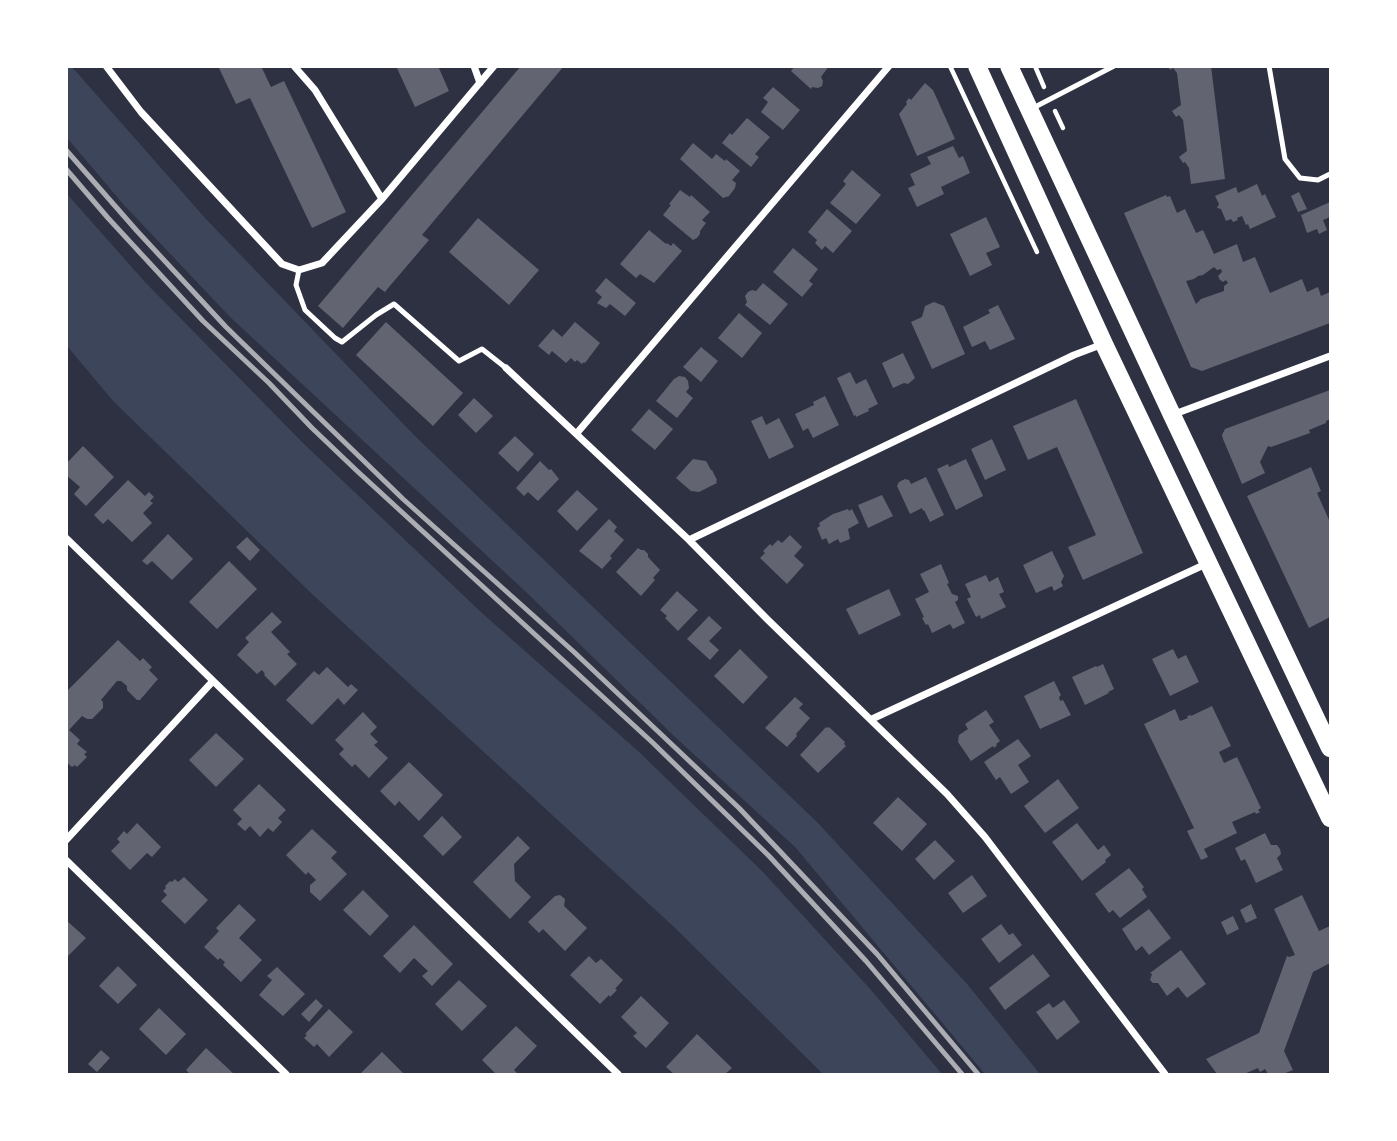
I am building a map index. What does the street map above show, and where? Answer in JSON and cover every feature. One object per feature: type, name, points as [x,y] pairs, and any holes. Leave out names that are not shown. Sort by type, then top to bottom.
[{"type":"main road","points":[[977,66],[1104,344],[1331,818]]},
{"type":"main road","points":[[1009,66],[1172,415],[1326,727],[1331,748]]},
{"type":"street","points":[[106,66],[141,112],[282,264],[299,270],[323,263],[382,199],[494,66]]},
{"type":"street","points":[[294,66],[315,90],[382,199]]},
{"type":"street","points":[[474,66],[480,83]]},
{"type":"street","points":[[577,433],[889,66]]},
{"type":"street","points":[[689,540],[1074,355],[1104,344]]},
{"type":"street","points":[[1172,415],[1331,356]]},
{"type":"street","points":[[506,368],[689,540],[947,794],[985,837],[1165,1074]]},
{"type":"street","points":[[66,538],[618,1074]]},
{"type":"street","points":[[872,719],[1208,563]]},
{"type":"street","points":[[66,840],[213,681]]},
{"type":"street","points":[[66,860],[286,1074]]},
{"type":"lane","points":[[1029,110],[1114,66]]},
{"type":"lane","points":[[1269,66],[1285,159],[1300,178],[1318,180],[1331,174]]},
{"type":"lane","points":[[299,270],[296,285],[305,310],[342,342],[376,314],[394,304],[459,361],[482,349],[506,368]]},
{"type":"path","points":[[950,66],[964,94]]},
{"type":"shaded area","points":[[66,67],[72,67],[206,219],[416,437],[818,823],[968,985],[1040,1074],[985,1074],[795,847],[230,317],[124,205],[67,138]]},
{"type":"shaded area","points":[[67,194],[145,282],[304,444],[482,613],[638,751],[763,872],[872,991],[942,1074],[823,1074],[674,927],[312,594],[113,401],[67,346]]},
{"type":"building","points":[[218,66],[261,66],[271,87],[284,81],[346,212],[312,228],[250,98],[236,104]]},
{"type":"building","points":[[396,66],[438,66],[449,91],[415,107]]},
{"type":"building","points":[[521,66],[564,66],[422,235],[429,240],[385,292],[378,287],[343,328],[318,306]]},
{"type":"building","points":[[795,66],[829,66],[821,77],[822,86],[811,89],[791,71]]},
{"type":"building","points":[[1168,66],[1211,66],[1225,179],[1191,184],[1189,168],[1179,157],[1187,151],[1183,120],[1179,115],[1176,117],[1172,111],[1181,105],[1177,73]]},
{"type":"building","points":[[925,83],[933,90],[955,139],[917,156],[899,114],[909,98],[911,100]]},
{"type":"building","points":[[773,87],[800,110],[783,130],[761,112],[768,102],[763,98]]},
{"type":"building","points":[[747,118],[770,137],[755,154],[759,157],[751,167],[722,143]]},
{"type":"building","points":[[693,143],[712,159],[716,154],[740,171],[732,180],[736,183],[729,196],[723,198],[680,159]]},
{"type":"building","points":[[953,146],[959,158],[963,156],[970,173],[941,187],[944,194],[917,207],[908,188],[915,185],[910,174],[931,164],[927,157]]},
{"type":"building","points":[[852,170],[881,195],[856,224],[830,203],[846,184],[843,181]]},
{"type":"building","points":[[1257,184],[1276,217],[1250,229],[1242,216],[1233,222],[1231,219],[1226,221],[1221,209],[1217,208],[1219,204],[1215,196],[1236,187],[1238,193]]},
{"type":"building","points":[[680,190],[690,197],[691,195],[710,212],[702,220],[706,223],[700,234],[693,240],[663,215]]},
{"type":"building","points":[[1299,192],[1307,209],[1298,212],[1291,196]]},
{"type":"building","points":[[1166,195],[1170,196],[1177,213],[1185,209],[1196,233],[1203,230],[1214,254],[1237,244],[1243,262],[1255,257],[1270,293],[1302,279],[1307,292],[1318,287],[1321,296],[1330,292],[1330,323],[1202,371],[1191,367],[1124,213]],"holes":[[[1214,267],[1221,269],[1222,272],[1218,276],[1220,280],[1226,280],[1228,283],[1224,286],[1224,291],[1201,299],[1196,304],[1186,281],[1203,275]]]},
{"type":"building","points":[[1330,202],[1330,217],[1323,220],[1327,230],[1319,234],[1317,229],[1307,233],[1301,215]]},
{"type":"building","points":[[827,209],[852,231],[833,253],[825,246],[822,250],[815,243],[817,240],[808,232]]},
{"type":"building","points":[[986,217],[1000,247],[986,253],[992,265],[970,276],[950,234]]},
{"type":"building","points":[[478,218],[539,270],[509,305],[449,252]]},
{"type":"building","points":[[649,230],[666,244],[671,246],[673,243],[682,251],[654,283],[640,274],[636,278],[620,264]]},
{"type":"building","points":[[793,248],[818,269],[809,281],[813,284],[802,297],[773,272]]},
{"type":"building","points":[[606,278],[636,303],[625,316],[610,304],[606,308],[597,303],[602,297],[595,291]]},
{"type":"building","points":[[763,283],[788,304],[770,325],[745,305],[748,292],[756,291]]},
{"type":"building","points":[[934,302],[944,306],[965,354],[932,369],[911,322],[922,317],[925,306]]},
{"type":"building","points":[[998,305],[1015,339],[990,350],[985,341],[972,347],[963,327],[990,313],[988,310]]},
{"type":"building","points":[[739,313],[762,333],[742,358],[718,338]]},
{"type":"building","points":[[386,322],[463,393],[433,426],[356,355]]},
{"type":"building","points":[[575,322],[600,343],[585,363],[577,360],[575,362],[571,358],[566,363],[552,351],[549,355],[538,346],[553,329],[562,337]]},
{"type":"building","points":[[701,347],[718,361],[701,382],[683,367]]},
{"type":"building","points":[[903,353],[915,378],[908,384],[893,388],[882,363]]},
{"type":"building","points":[[850,372],[856,384],[866,379],[878,404],[856,417],[837,378]]},
{"type":"building","points":[[679,376],[688,381],[689,388],[686,392],[693,398],[677,418],[656,401]]},
{"type":"building","points":[[1330,390],[1330,419],[1309,430],[1310,433],[1268,446],[1260,462],[1265,473],[1242,484],[1223,439],[1225,429]]},
{"type":"building","points":[[825,396],[839,425],[813,438],[808,428],[803,431],[795,414]]},
{"type":"building","points":[[474,398],[493,416],[476,433],[458,415]]},
{"type":"building","points":[[1076,399],[1143,553],[1083,580],[1068,547],[1096,535],[1057,447],[1028,460],[1013,426]]},
{"type":"building","points":[[649,409],[673,429],[655,450],[631,430]]},
{"type":"building","points":[[762,416],[766,425],[779,418],[794,447],[769,459],[751,421]]},
{"type":"building","points":[[515,436],[534,454],[518,472],[498,453]]},
{"type":"building","points":[[992,439],[1006,470],[985,480],[971,449]]},
{"type":"building","points":[[83,446],[114,477],[86,506],[74,494],[80,487],[66,475],[66,464]]},
{"type":"building","points":[[693,459],[706,461],[717,483],[699,492],[691,491],[676,478]]},
{"type":"building","points":[[966,459],[983,496],[956,510],[937,469]]},
{"type":"building","points":[[540,461],[559,479],[538,501],[528,492],[524,496],[516,488]]},
{"type":"building","points":[[1311,467],[1321,491],[1317,493],[1330,522],[1330,617],[1309,628],[1247,496]]},
{"type":"building","points":[[926,477],[944,515],[930,522],[922,508],[910,514],[897,486],[905,479],[911,484]]},
{"type":"building","points":[[128,480],[145,496],[149,492],[154,497],[150,501],[153,503],[143,513],[152,523],[132,542],[108,519],[103,524],[94,515]]},
{"type":"building","points":[[577,490],[598,509],[577,531],[557,511]]},
{"type":"building","points":[[882,495],[893,516],[868,528],[858,505]]},
{"type":"building","points":[[852,509],[859,523],[848,529],[850,539],[840,543],[838,539],[829,544],[826,538],[822,540],[817,528],[819,523]]},
{"type":"building","points":[[609,519],[617,527],[614,531],[624,540],[602,569],[579,551]]},
{"type":"building","points":[[168,534],[193,559],[172,580],[152,561],[147,565],[142,561]]},
{"type":"building","points":[[790,535],[802,547],[794,556],[804,565],[787,584],[760,558],[770,544],[772,546],[778,540],[782,543]]},
{"type":"building","points":[[247,537],[260,550],[250,561],[236,547]]},
{"type":"building","points":[[638,548],[648,554],[660,570],[641,596],[616,572]]},
{"type":"building","points":[[1052,551],[1064,576],[1061,582],[1063,586],[1054,591],[1052,586],[1036,593],[1023,565]]},
{"type":"building","points":[[229,561],[257,589],[217,629],[189,602]]},
{"type":"building","points":[[941,564],[952,594],[958,596],[955,602],[965,623],[953,629],[950,624],[932,633],[922,618],[924,617],[915,599],[929,592],[920,574]]},
{"type":"building","points":[[986,575],[989,582],[998,577],[1004,592],[999,594],[1006,607],[981,619],[980,615],[976,617],[967,599],[971,597],[965,584]]},
{"type":"building","points":[[889,589],[901,615],[859,635],[846,609]]},
{"type":"building","points":[[677,591],[698,610],[678,631],[660,610]]},
{"type":"building","points":[[272,612],[282,622],[271,632],[290,652],[287,654],[297,664],[275,686],[262,670],[257,674],[237,655],[249,642],[245,638]]},
{"type":"building","points":[[709,616],[722,628],[709,641],[719,650],[710,660],[687,639]]},
{"type":"building","points":[[118,640],[140,661],[143,658],[158,679],[140,700],[127,690],[127,686],[121,681],[117,681],[101,700],[103,708],[92,719],[82,716],[69,730],[80,740],[77,744],[87,752],[84,754],[87,757],[77,767],[72,767],[66,762],[66,692]]},
{"type":"building","points":[[740,649],[768,677],[743,704],[714,676]]},
{"type":"building","points":[[1173,649],[1178,659],[1186,655],[1199,682],[1170,696],[1152,659]]},
{"type":"building","points":[[1103,664],[1114,689],[1085,705],[1072,677]]},
{"type":"building","points":[[327,667],[348,687],[351,684],[358,690],[344,705],[338,698],[312,725],[286,700],[314,671],[319,675]]},
{"type":"building","points":[[1054,681],[1061,695],[1060,701],[1063,700],[1071,715],[1040,729],[1024,696]]},
{"type":"building","points":[[795,697],[803,704],[799,708],[810,718],[787,747],[765,728]]},
{"type":"building","points":[[1212,706],[1231,746],[1219,752],[1224,763],[1237,757],[1261,808],[1256,814],[1255,812],[1232,822],[1237,833],[1204,849],[1208,857],[1201,860],[1187,831],[1194,828],[1144,724],[1175,709],[1180,721]]},
{"type":"building","points":[[986,710],[994,722],[989,725],[1000,741],[994,748],[993,746],[971,761],[958,742],[959,735],[968,729],[965,724]]},
{"type":"building","points":[[363,712],[377,727],[370,734],[378,742],[374,745],[388,758],[369,778],[355,764],[352,767],[339,754],[344,749],[335,740]]},
{"type":"building","points":[[826,727],[845,742],[846,746],[818,773],[800,755]]},
{"type":"building","points":[[216,733],[244,759],[216,787],[189,760]]},
{"type":"building","points":[[1018,739],[1031,756],[1018,765],[1029,782],[1011,794],[1000,777],[996,780],[984,762]]},
{"type":"building","points":[[409,762],[443,795],[419,821],[399,801],[395,806],[380,791]]},
{"type":"building","points":[[1058,779],[1079,808],[1045,833],[1024,806]]},
{"type":"building","points":[[259,784],[286,810],[278,818],[282,822],[273,832],[268,828],[260,837],[250,826],[245,831],[237,824],[242,819],[233,810]]},
{"type":"building","points":[[898,797],[927,824],[902,851],[873,823]]},
{"type":"building","points":[[442,816],[462,837],[443,856],[423,836]]},
{"type":"building","points":[[137,823],[161,847],[152,857],[147,853],[130,870],[111,851],[120,842],[117,839],[124,831],[127,834]]},
{"type":"building","points":[[1077,823],[1098,850],[1104,845],[1111,855],[1082,881],[1052,842]]},
{"type":"building","points":[[312,829],[337,852],[331,858],[347,874],[320,901],[310,892],[310,885],[316,880],[308,872],[306,875],[286,855]]},
{"type":"building","points":[[1265,833],[1271,845],[1277,845],[1280,849],[1281,854],[1277,858],[1283,870],[1256,883],[1245,859],[1241,861],[1235,848]]},
{"type":"building","points":[[518,836],[530,848],[514,864],[515,881],[531,897],[510,919],[473,882]]},
{"type":"building","points":[[935,840],[955,861],[934,880],[915,859]]},
{"type":"building","points":[[1129,868],[1144,887],[1142,889],[1147,897],[1120,918],[1113,910],[1109,913],[1095,894]]},
{"type":"building","points":[[972,875],[987,896],[963,913],[948,893]]},
{"type":"building","points":[[184,877],[208,900],[185,924],[161,901],[167,895],[163,891],[165,886],[170,881],[175,879],[178,882]]},
{"type":"building","points":[[363,890],[389,916],[370,936],[343,910]]},
{"type":"building","points":[[560,895],[565,899],[564,906],[587,928],[565,951],[543,929],[539,933],[528,922],[555,896]]},
{"type":"building","points":[[1302,895],[1319,931],[1330,926],[1330,963],[1313,972],[1284,1051],[1293,1070],[1283,1074],[1268,1074],[1265,1069],[1260,1072],[1258,1068],[1244,1074],[1217,1074],[1206,1059],[1259,1033],[1287,956],[1295,955],[1274,909]]},
{"type":"building","points":[[239,904],[256,920],[239,938],[262,960],[241,982],[223,965],[225,962],[220,958],[218,960],[204,947],[219,931],[216,928]]},
{"type":"building","points":[[1251,904],[1257,918],[1246,923],[1240,910]]},
{"type":"building","points":[[1149,909],[1171,938],[1149,955],[1142,946],[1136,951],[1122,929]]},
{"type":"building","points":[[1233,916],[1239,929],[1227,935],[1221,922]]},
{"type":"building","points":[[66,920],[86,938],[66,958]]},
{"type":"building","points":[[1001,924],[1009,935],[1013,933],[1022,945],[999,963],[981,939]]},
{"type":"building","points":[[414,925],[453,964],[432,986],[422,976],[428,971],[414,958],[400,973],[383,956]]},
{"type":"building","points":[[1181,950],[1206,984],[1187,998],[1178,987],[1167,996],[1158,983],[1150,980],[1150,973]]},
{"type":"building","points":[[1033,954],[1050,976],[1005,1010],[989,988]]},
{"type":"building","points":[[589,956],[596,963],[601,959],[623,980],[615,989],[617,990],[600,1004],[570,975]]},
{"type":"building","points":[[118,966],[137,985],[118,1004],[99,986]]},
{"type":"building","points":[[277,967],[305,994],[283,1016],[259,995],[272,980],[267,976]]},
{"type":"building","points":[[459,980],[487,1006],[462,1031],[435,1004]]},
{"type":"building","points":[[641,996],[669,1023],[646,1048],[633,1036],[637,1033],[621,1017]]},
{"type":"building","points":[[316,999],[323,1006],[309,1022],[301,1014]]},
{"type":"building","points":[[1064,1000],[1080,1022],[1057,1040],[1036,1012],[1049,1003],[1053,1008]]},
{"type":"building","points":[[159,1008],[186,1034],[166,1055],[139,1029]]},
{"type":"building","points":[[329,1009],[353,1032],[329,1057],[317,1044],[314,1047],[304,1038]]},
{"type":"building","points":[[516,1026],[537,1046],[514,1070],[517,1073],[496,1074],[482,1060]]},
{"type":"building","points":[[697,1034],[732,1068],[725,1074],[674,1074],[666,1067]]},
{"type":"building","points":[[206,1048],[234,1074],[190,1074],[186,1070]]},
{"type":"building","points":[[101,1050],[110,1058],[97,1072],[88,1064]]},
{"type":"building","points":[[382,1052],[403,1073],[360,1074]]},
{"type":"railway","points":[[66,150],[226,327],[403,499],[574,652],[739,808],[877,954],[978,1074]]},
{"type":"railway","points":[[66,169],[203,321],[312,428],[653,743],[769,856],[866,961],[962,1074]]}]
